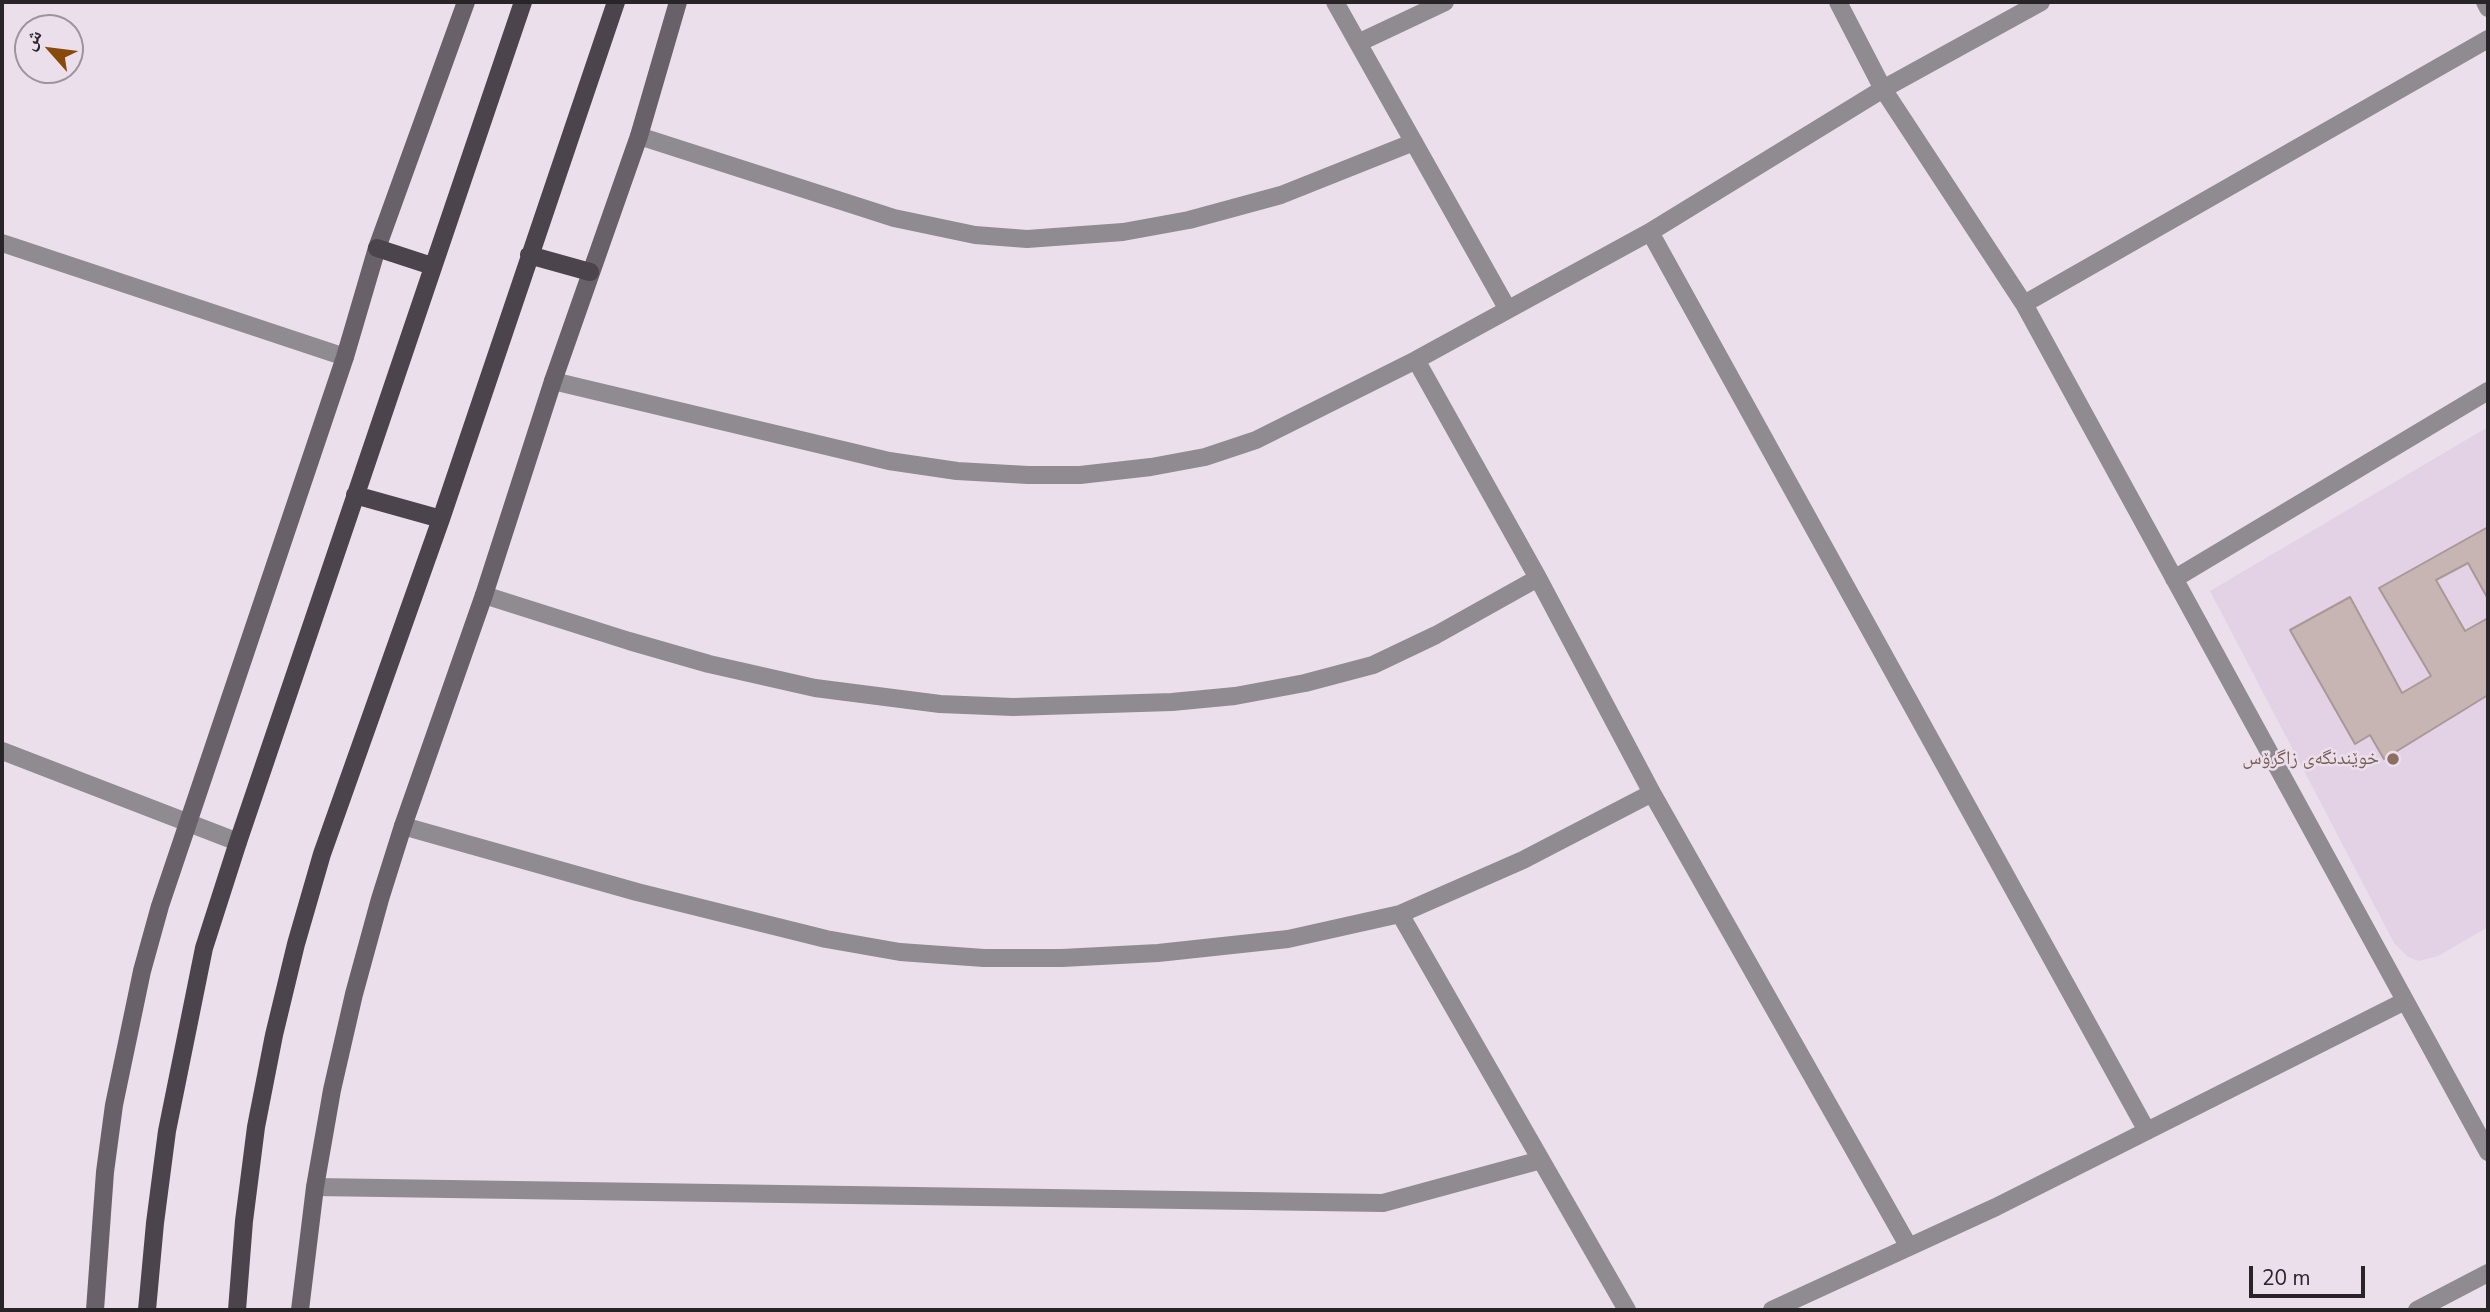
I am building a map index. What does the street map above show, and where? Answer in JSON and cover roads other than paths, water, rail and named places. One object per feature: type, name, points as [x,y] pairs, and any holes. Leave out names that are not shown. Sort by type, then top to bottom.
[{"type":"main road","points":[[147,1310],[167,1131],[204,948],[523,2]]},
{"type":"main road","points":[[237,1310],[244,1221],[274,1035],[322,854],[441,519],[616,2]]},
{"type":"main road","points":[[377,248],[432,266]]},
{"type":"main road","points":[[529,254],[590,272]]},
{"type":"main road","points":[[355,495],[441,519]]},
{"type":"street","points":[[94,1310],[105,1172],[127,1038],[160,906],[345,358],[377,248],[466,2]]},
{"type":"street","points":[[300,1310],[315,1186],[332,1090],[354,994],[402,826],[484,595],[553,381],[639,136],[678,2]]},
{"type":"street","points":[[1335,2],[1507,309]]},
{"type":"street","points":[[1358,43],[1445,2]]},
{"type":"street","points":[[1838,2],[1883,89],[2024,304],[2488,1152]]},
{"type":"street","points":[[553,381],[890,461],[957,471],[1080,475],[1151,467],[1205,457],[1256,440],[1416,360],[1650,232],[1883,89],[2041,2]]},
{"type":"street","points":[[2485,2],[2488,8]]},
{"type":"street","points":[[2024,304],[2488,39]]},
{"type":"street","points":[[639,136],[894,218],[975,236],[1027,239],[1123,232],[1189,220],[1281,195],[1414,142]]},
{"type":"street","points":[[1650,232],[2147,1131]]},
{"type":"street","points":[[2,243],[345,358]]},
{"type":"street","points":[[1416,360],[1538,578],[1653,793],[1909,1247]]},
{"type":"street","points":[[2174,579],[2488,390]]},
{"type":"street","points":[[484,595],[709,664],[802,685],[878,698],[940,704],[1026,707],[1104,705],[1235,696],[1373,666],[1436,635],[1538,578]]},
{"type":"street","points":[[2,751],[238,842]]},
{"type":"street","points":[[402,826],[739,919],[826,939],[900,952],[984,958],[1062,958],[1158,953],[1288,939],[1400,914],[1523,860],[1653,793]]},
{"type":"street","points":[[1400,914],[1627,1310]]},
{"type":"street","points":[[1772,1310],[1996,1207],[2406,1001]]},
{"type":"street","points":[[315,1186],[1383,1203],[1541,1160]]},
{"type":"street","points":[[2417,1310],[2488,1273]]},
{"type":"place","name":"خوێندنگەی زاگرۆس","points":[[2393,759]]}]
